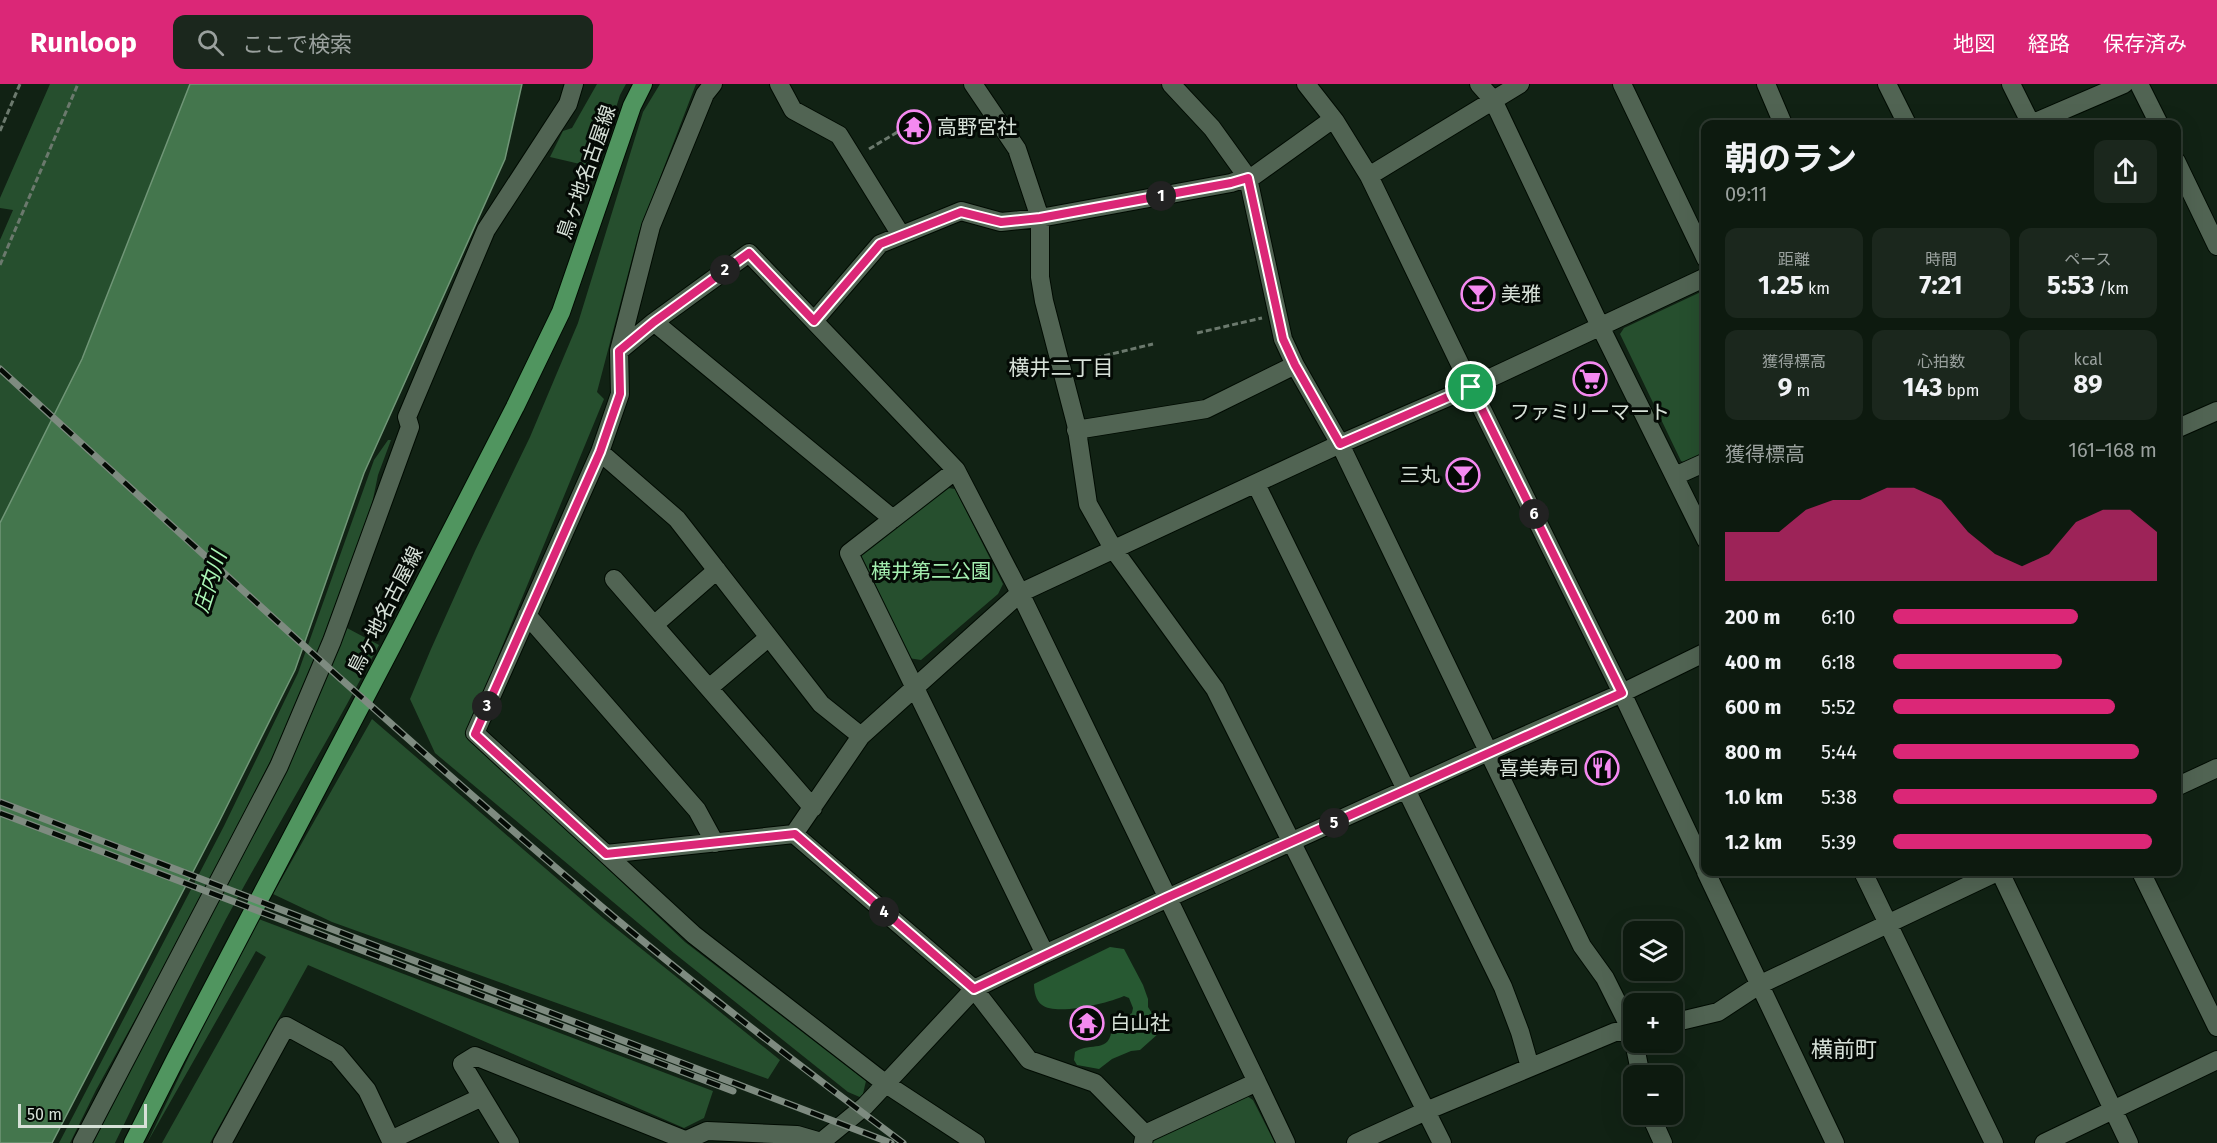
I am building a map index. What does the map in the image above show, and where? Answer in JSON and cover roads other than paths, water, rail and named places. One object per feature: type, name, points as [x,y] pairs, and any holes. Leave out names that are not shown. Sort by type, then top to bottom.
[{"type":"main road","name":"鳥ヶ地名古屋線","points":[[134,1143],[176,1058],[393,644],[551,333],[561,312],[632,106],[643,84]]},
{"type":"street","points":[[82,1143],[279,766],[332,640],[410,427],[407,417],[486,230],[568,104],[573,84]]},
{"type":"street","points":[[713,84],[705,94],[651,226],[619,351],[620,394],[600,452],[475,734],[694,935],[886,1084],[976,1143]]},
{"type":"street","points":[[779,84],[793,110],[839,135],[901,235]]},
{"type":"street","points":[[973,84],[1017,149],[1040,218],[1041,277],[1044,301],[1076,430],[1088,504],[1114,550],[1215,689],[1442,1143]]},
{"type":"street","points":[[1171,84],[1212,128],[1248,178],[1283,339],[1295,365],[1340,444],[1582,946],[1605,978],[1623,1015]]},
{"type":"street","points":[[1305,84],[1333,119],[1369,176],[1622,693],[1701,860]]},
{"type":"street","points":[[1479,84],[1493,100],[1600,326],[1701,530]]},
{"type":"street","points":[[1369,176],[1520,84]]},
{"type":"street","points":[[1622,84],[1701,249]]},
{"type":"street","points":[[1766,84],[1781,120]]},
{"type":"street","points":[[1887,84],[1905,120]]},
{"type":"street","points":[[2011,84],[2029,120]]},
{"type":"street","points":[[2040,120],[2124,84]]},
{"type":"street","points":[[2139,84],[2157,120]]},
{"type":"street","points":[[814,321],[880,244],[901,235],[961,212],[1001,222],[1040,218],[1231,183],[1255,176],[1333,119]]},
{"type":"street","points":[[2181,171],[2217,246]]},
{"type":"street","points":[[619,351],[654,322],[749,253],[956,470],[1020,593],[1286,1143]]},
{"type":"street","points":[[795,834],[861,736],[1020,593],[1701,279]]},
{"type":"street","points":[[654,322],[892,519]]},
{"type":"street","points":[[1076,430],[1206,409],[1295,365]]},
{"type":"street","points":[[2181,427],[2217,411]]},
{"type":"street","points":[[600,452],[676,519],[821,704],[861,736]]},
{"type":"street","points":[[1675,476],[1701,464]]},
{"type":"street","points":[[956,470],[849,553],[1045,954]]},
{"type":"street","points":[[1256,484],[1503,987],[1530,1067]]},
{"type":"street","points":[[654,625],[717,570]]},
{"type":"street","points":[[614,579],[813,807]]},
{"type":"street","points":[[527,615],[697,810],[716,843]]},
{"type":"street","points":[[709,688],[769,637]]},
{"type":"street","points":[[510,1143],[462,1064],[475,1056],[683,1141],[707,1131],[797,1134],[820,1142],[865,1106],[974,989],[1166,898],[1622,693],[1701,654]]},
{"type":"street","points":[[2181,785],[2217,768]]},
{"type":"street","points":[[606,854],[795,834],[974,989],[1029,1060],[1095,1083],[1144,1138],[1257,1082]]},
{"type":"street","points":[[1708,876],[1835,1143]]},
{"type":"street","points":[[1865,876],[1994,1143]]},
{"type":"street","points":[[1683,1020],[1718,1012],[1759,985],[1990,876]]},
{"type":"street","points":[[2000,876],[2129,1143]]},
{"type":"street","points":[[2143,876],[2217,1027]]},
{"type":"street","points":[[222,1143],[286,1026],[337,1054],[367,1090],[391,1141],[482,1097]]},
{"type":"street","points":[[1356,1143],[1426,1111],[1615,1032],[1623,1034]]},
{"type":"street","points":[[2044,1143],[2217,1060]]},
{"type":"street","points":[[1655,1125],[1663,1143]]},
{"type":"water","name":"庄内川","points":[[190,84],[522,84],[505,159],[364,473],[295,670],[219,822],[52,1143],[0,1143],[0,523],[82,359]]},
{"type":"railway","points":[[0,369],[298,641],[525,841],[713,998],[903,1143]]},
{"type":"railway","points":[[0,802],[891,1143]]},
{"type":"railway","points":[[0,813],[733,1091]]},
{"type":"place","name":"高野宮社","points":[[914,127]]},
{"type":"place","name":"美雅","points":[[1478,294]]},
{"type":"place","name":"ファミリーマート","points":[[1590,379]]},
{"type":"place","name":"三丸","points":[[1463,475]]},
{"type":"place","name":"喜美寿司","points":[[1602,768]]},
{"type":"place","name":"白山社","points":[[1087,1023]]},
{"type":"district","name":"横井二丁目","points":[[1061,368]]},
{"type":"district","name":"横前町","points":[[1844,1049]]},
{"type":"park label","name":"横井第二公園","points":[[931,571]]}]
